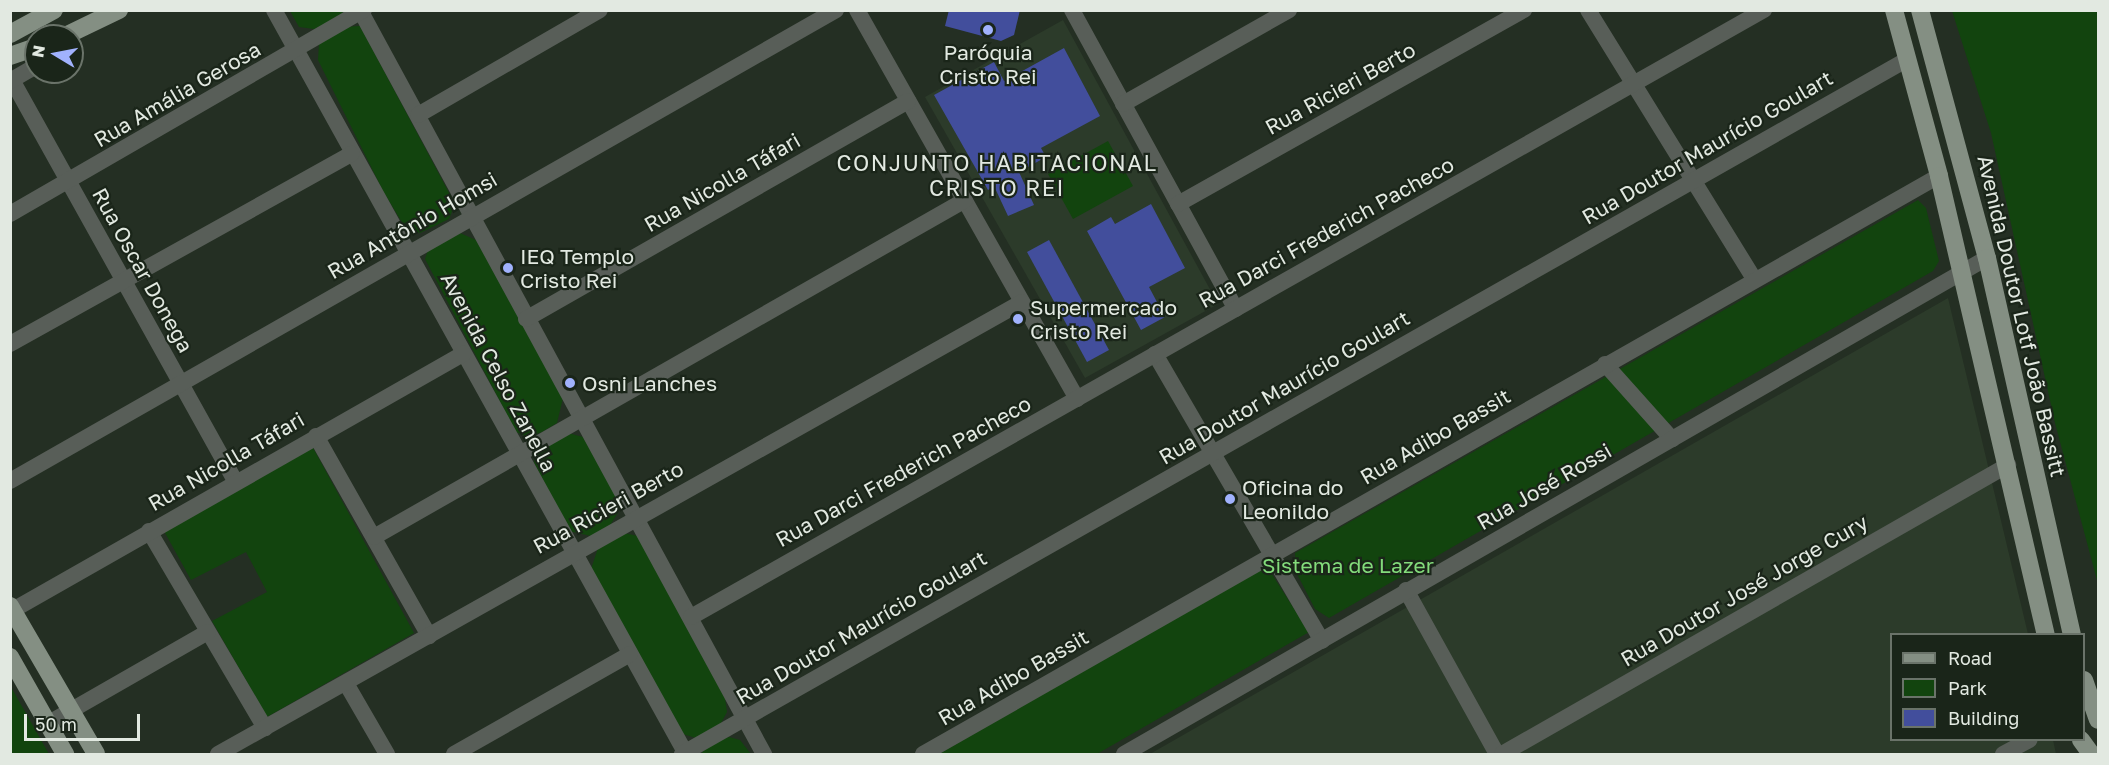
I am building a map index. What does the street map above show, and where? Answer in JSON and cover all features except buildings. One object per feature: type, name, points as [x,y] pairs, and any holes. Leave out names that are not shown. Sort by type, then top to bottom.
[{"type":"main road","points":[[10,34],[54,10]]},
{"type":"main road","points":[[84,28],[119,10]]},
{"type":"main road","points":[[1894,10],[1939,176],[2046,633]]},
{"type":"main road","name":"Avenida Doutor Lotf João Bassitt","points":[[1920,10],[1987,258],[2072,633]]},
{"type":"main road","points":[[12,608],[96,754]]},
{"type":"main road","points":[[10,657],[65,754]]},
{"type":"main road","points":[[2085,683],[2098,720]]},
{"type":"main road","points":[[2082,741],[2091,754]]},
{"type":"street","name":"Avenida Celso Zanella","points":[[274,10],[571,553],[630,654],[684,754]]},
{"type":"street","points":[[418,115],[600,10]]},
{"type":"street","name":"Rua Antônio Homsi","points":[[10,481],[836,10]]},
{"type":"street","points":[[857,10],[1077,399]]},
{"type":"street","points":[[1123,104],[1289,10]]},
{"type":"street","name":"Rua Ricieri Berto","points":[[1178,204],[1524,10]]},
{"type":"street","points":[[1588,10],[1631,86],[1695,180],[1754,279]]},
{"type":"street","name":"Rua Darci Frederich Pacheco","points":[[691,617],[1764,10]]},
{"type":"street","points":[[362,11],[470,217],[764,754]]},
{"type":"street","name":"Rua Amália Gerosa","points":[[10,214],[297,51],[362,11]]},
{"type":"street","points":[[1074,12],[1236,309]]},
{"type":"street","points":[[84,33],[99,22]]},
{"type":"street","name":"Rua Doutor Maurício Goulart","points":[[684,754],[1908,58]]},
{"type":"street","points":[[11,81],[24,73]]},
{"type":"street","name":"Rua Oscar Donega","points":[[11,81],[126,282],[235,481]]},
{"type":"street","name":"Rua Nicolla Táfari","points":[[526,319],[908,101]]},
{"type":"street","points":[[10,344],[126,282],[352,154]]},
{"type":"street","name":"Rua Adibo Bassit","points":[[922,754],[1754,279],[1939,176]]},
{"type":"street","points":[[374,537],[964,200]]},
{"type":"street","name":"Rua José Rossi","points":[[1124,754],[1987,258]]},
{"type":"street","name":"Rua Ricieri Berto","points":[[218,754],[347,685],[571,553],[1022,302]]},
{"type":"street","name":"Rua Nicolla Táfari","points":[[12,608],[463,354]]},
{"type":"street","points":[[1155,354],[1213,453],[1269,556],[1322,641]]},
{"type":"street","points":[[1605,364],[1672,439]]},
{"type":"street","points":[[316,436],[429,636]]},
{"type":"street","name":"Rua Doutor José Jorge Cury","points":[[1502,754],[2008,465]]},
{"type":"street","points":[[149,531],[265,728]]},
{"type":"street","points":[[1406,590],[1497,754]]},
{"type":"street","points":[[49,723],[208,632]]},
{"type":"street","points":[[454,754],[630,654]]},
{"type":"street","points":[[347,685],[387,754]]},
{"type":"street","points":[[2003,754],[2027,741]]},
{"type":"shaded area","points":[[1063,20],[1218,304],[1085,378],[925,97]]},
{"type":"shaded area","points":[[1948,298],[2028,633],[1890,633],[1890,741],[2053,741],[2056,754],[1150,754]]},
{"type":"green space","points":[[290,11],[343,11],[342,16],[314,29],[299,27]]},
{"type":"green space","points":[[1952,11],[2098,11],[2098,584],[2055,423],[1991,133]]},
{"type":"green space","points":[[360,26],[455,204],[449,219],[420,233],[406,229],[383,191],[318,60],[319,44],[343,27]]},
{"type":"green space","points":[[1108,141],[1133,186],[1073,219],[1048,174]]},
{"type":"green space","name":"Sistema de Lazer","points":[[1918,200],[1926,208],[1939,261],[1933,271],[1329,618],[1315,609],[1296,572],[1295,553]]},
{"type":"green space","points":[[460,233],[476,240],[563,398],[557,423],[542,432],[528,437],[516,432],[425,259],[428,250]]},
{"type":"green space","points":[[568,433],[583,437],[617,497],[619,511],[609,527],[591,536],[569,531],[534,462],[537,452]]},
{"type":"green space","points":[[311,444],[414,633],[267,717],[212,621],[267,592],[246,552],[191,580],[164,531]]},
{"type":"green space","points":[[624,533],[638,536],[725,698],[727,712],[719,727],[696,738],[679,733],[591,569],[599,545]]},
{"type":"green space","name":"Sistema de Lazer","points":[[1266,565],[1309,632],[1097,754],[939,754]]},
{"type":"green space","points":[[11,687],[49,754],[11,754]]},
{"type":"green space","points":[[729,737],[740,740],[751,754],[701,754],[710,743]]},
{"type":"place","name":"Paróquia Cristo Rei","points":[[988,30]]},
{"type":"place","name":"IEQ Templo Cristo Rei","points":[[508,268]]},
{"type":"place","name":"Supermercado Cristo Rei","points":[[1018,319]]},
{"type":"place","name":"Osni Lanches","points":[[570,383]]},
{"type":"place","name":"Oficina do Leonildo","points":[[1230,499]]},
{"type":"district","name":"CONJUNTO HABITACIONAL CRISTO REI","points":[[997,174]]}]
